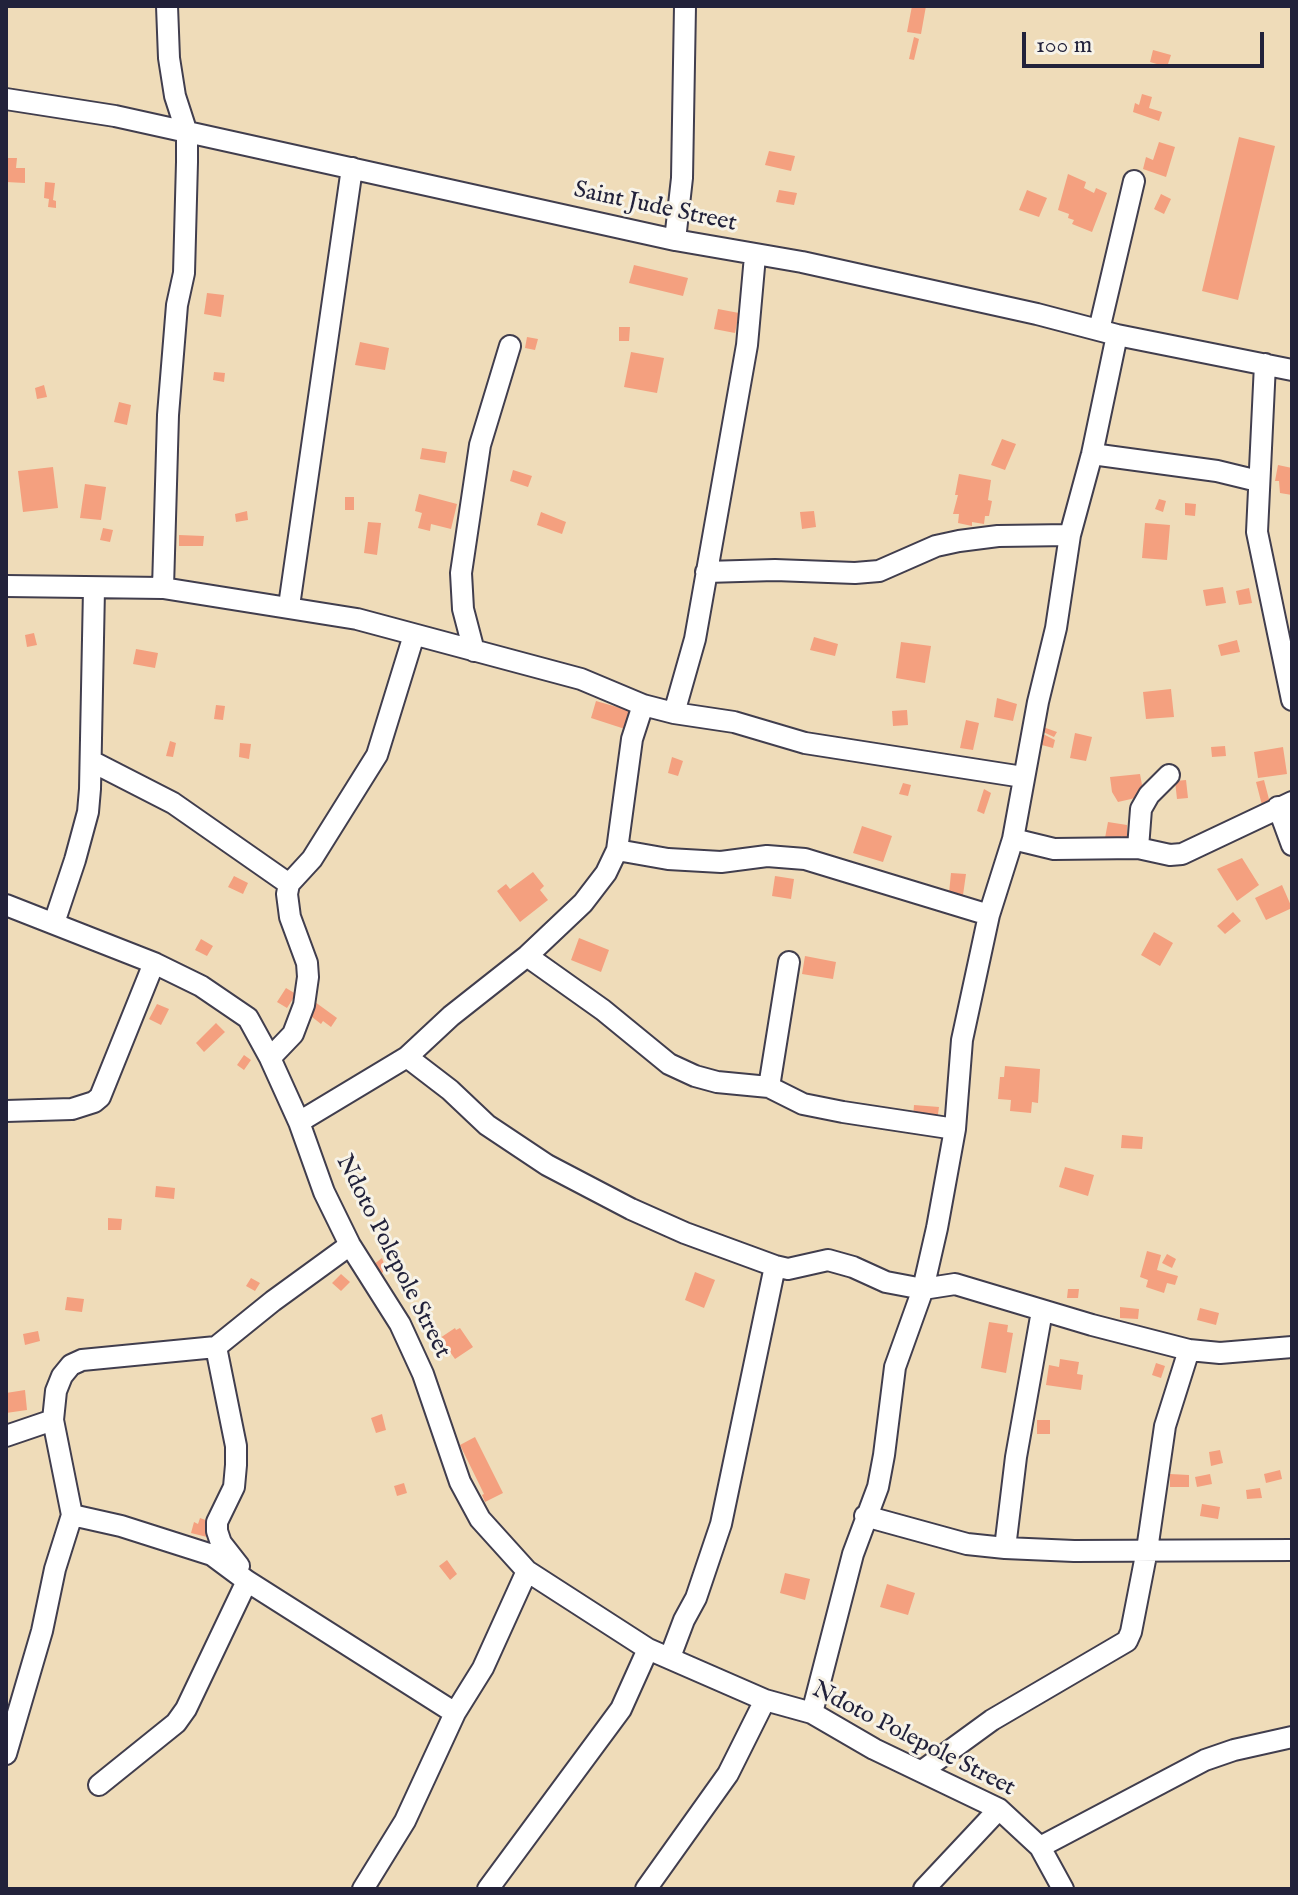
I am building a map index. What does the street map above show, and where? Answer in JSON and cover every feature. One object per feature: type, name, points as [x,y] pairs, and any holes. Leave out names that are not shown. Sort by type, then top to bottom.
[{"type":"street","points":[[163,588],[168,415],[177,305],[184,273],[187,133],[175,96],[169,58],[167,6]]},
{"type":"street","points":[[675,240],[682,178],[685,6]]},
{"type":"street","name":"Saint Jude Street","points":[[6,99],[115,116],[675,240],[802,262],[1108,332],[1292,370]]},
{"type":"street","points":[[289,606],[352,168]]},
{"type":"street","points":[[812,1713],[853,1554],[878,1487],[895,1367],[923,1289],[946,1189],[955,1129],[962,1040],[989,915],[1013,839],[1023,777],[1056,628],[1070,535],[1092,454],[1108,332],[1134,181]]},
{"type":"street","points":[[674,713],[695,639],[747,345],[755,256]]},
{"type":"street","points":[[474,651],[463,609],[461,573],[480,445],[510,346]]},
{"type":"street","points":[[1265,364],[1257,532],[1292,700]]},
{"type":"street","points":[[1092,454],[1217,471],[1258,481]]},
{"type":"street","points":[[706,572],[879,571],[936,546],[959,541],[998,536],[1070,535]]},
{"type":"street","points":[[6,586],[163,588],[289,606],[357,619],[581,679],[643,705],[674,713],[734,722],[805,743],[1023,777]]},
{"type":"street","points":[[54,923],[88,812],[93,762],[94,589]]},
{"type":"street","points":[[270,1058],[293,1034],[304,1005],[308,977],[307,963],[290,917],[289,884],[312,859],[377,755],[414,635]]},
{"type":"street","points":[[299,1122],[407,1057],[451,1016],[527,956],[583,903],[606,873],[617,850],[632,739],[643,705]]},
{"type":"street","points":[[93,762],[173,803],[289,884]]},
{"type":"street","points":[[1138,848],[1141,809],[1149,795],[1169,775]]},
{"type":"street","points":[[1013,839],[1054,849],[1138,848],[1170,855],[1182,854],[1285,804],[1292,845]]},
{"type":"street","points":[[617,850],[668,859],[721,862],[767,856],[805,859],[989,915]]},
{"type":"street","name":"Ndoto Polepole Street","points":[[6,905],[154,963],[201,986],[248,1018],[299,1122],[324,1192],[350,1245],[400,1324],[439,1415],[460,1482],[480,1519],[527,1571],[648,1649],[765,1700],[812,1713],[874,1749],[999,1809],[1040,1847],[1063,1889]]},
{"type":"street","points":[[527,956],[603,1010],[669,1064],[695,1076],[717,1082],[769,1087],[803,1104],[955,1129]]},
{"type":"street","points":[[769,1087],[789,962]]},
{"type":"street","points":[[6,1111],[72,1109],[100,1097],[154,963]]},
{"type":"street","points":[[407,1057],[450,1090],[487,1125],[547,1165],[672,1227],[775,1266],[788,1269],[828,1260],[844,1263],[886,1282],[923,1289],[955,1284],[1189,1350],[1220,1353],[1292,1347]]},
{"type":"street","points":[[6,1754],[72,1515],[53,1420],[56,1391],[62,1376],[71,1365],[82,1360],[216,1347],[350,1245]]},
{"type":"street","points":[[670,1657],[696,1598],[721,1524],[775,1266]]},
{"type":"street","points":[[1005,1548],[1016,1457],[1042,1311]]},
{"type":"street","points":[[216,1347],[236,1446],[234,1487],[217,1522],[217,1531],[221,1543],[253,1584]]},
{"type":"street","points":[[922,1771],[992,1720],[1127,1641],[1147,1550],[1165,1426],[1189,1350]]},
{"type":"street","points":[[6,1436],[53,1420]]},
{"type":"street","points":[[72,1515],[121,1526],[212,1555],[455,1713]]},
{"type":"street","points":[[865,1516],[967,1544],[1005,1548],[1292,1550]]},
{"type":"street","points":[[363,1889],[405,1821],[455,1713],[483,1668],[527,1571]]},
{"type":"street","points":[[99,1785],[176,1723],[253,1584]]},
{"type":"street","points":[[488,1889],[621,1709],[648,1649]]},
{"type":"street","points":[[646,1889],[728,1774],[765,1700]]},
{"type":"street","points":[[1040,1847],[1205,1760],[1292,1737]]},
{"type":"street","points":[[924,1889],[999,1809]]},
{"type":"building","points":[[912,6],[926,6],[921,34],[907,32]]},
{"type":"building","points":[[914,37],[919,39],[914,60],[909,59]]},
{"type":"building","points":[[1153,50],[1171,55],[1167,67],[1150,62]]},
{"type":"building","points":[[1142,94],[1152,97],[1149,108],[1162,112],[1159,121],[1133,112]]},
{"type":"building","points":[[1239,137],[1275,146],[1238,300],[1202,291]]},
{"type":"building","points":[[1159,142],[1175,147],[1166,177],[1143,169],[1146,157],[1153,160]]},
{"type":"building","points":[[769,151],[795,156],[791,171],[765,165]]},
{"type":"building","points":[[6,158],[17,158],[16,168],[25,168],[25,183],[6,182]]},
{"type":"building","points":[[1068,174],[1086,182],[1084,188],[1094,193],[1096,188],[1107,193],[1092,232],[1072,224],[1074,220],[1068,218],[1069,214],[1058,210]]},
{"type":"building","points":[[45,182],[55,183],[53,200],[56,201],[56,208],[48,207],[49,199],[44,198]]},
{"type":"building","points":[[779,190],[797,193],[794,205],[776,202]]},
{"type":"building","points":[[1027,190],[1047,198],[1039,217],[1019,210]]},
{"type":"building","points":[[1161,194],[1171,199],[1164,214],[1154,209]]},
{"type":"building","points":[[634,265],[688,278],[683,296],[629,283]]},
{"type":"building","points":[[207,293],[224,295],[221,317],[204,314]]},
{"type":"building","points":[[718,309],[739,313],[735,333],[714,329]]},
{"type":"building","points":[[619,327],[630,327],[629,341],[619,341]]},
{"type":"building","points":[[527,337],[538,339],[535,350],[525,348]]},
{"type":"building","points":[[360,342],[389,348],[385,370],[355,365]]},
{"type":"building","points":[[631,352],[664,358],[657,393],[624,387]]},
{"type":"building","points":[[214,372],[225,373],[224,382],[213,380]]},
{"type":"building","points":[[44,385],[47,397],[37,399],[35,388]]},
{"type":"building","points":[[119,402],[131,405],[127,425],[114,422]]},
{"type":"building","points":[[1002,439],[1016,444],[1005,470],[991,465]]},
{"type":"building","points":[[422,448],[447,452],[445,463],[420,459]]},
{"type":"building","points":[[1278,465],[1292,468],[1292,495],[1280,493],[1279,481],[1275,481]]},
{"type":"building","points":[[53,467],[58,508],[23,512],[18,471]]},
{"type":"building","points":[[513,470],[532,476],[528,487],[510,481]]},
{"type":"building","points":[[959,474],[991,480],[988,500],[992,501],[984,524],[972,522],[972,526],[958,523],[959,514],[953,514]]},
{"type":"building","points":[[85,484],[106,487],[101,520],[80,518]]},
{"type":"building","points":[[419,494],[457,504],[451,529],[431,524],[430,531],[418,528],[422,513],[415,511]]},
{"type":"building","points":[[345,497],[354,497],[354,510],[345,510]]},
{"type":"building","points":[[1159,499],[1166,501],[1163,512],[1155,509]]},
{"type":"building","points":[[1185,503],[1196,504],[1195,516],[1185,515]]},
{"type":"building","points":[[247,511],[248,520],[236,522],[235,514]]},
{"type":"building","points":[[814,511],[816,527],[802,529],[800,512]]},
{"type":"building","points":[[541,512],[566,522],[562,534],[537,525]]},
{"type":"building","points":[[368,522],[381,523],[377,555],[364,553]]},
{"type":"building","points":[[1145,523],[1170,525],[1167,560],[1142,558]]},
{"type":"building","points":[[103,528],[113,530],[110,542],[100,540]]},
{"type":"building","points":[[179,535],[204,536],[203,546],[179,546]]},
{"type":"building","points":[[1223,587],[1226,603],[1206,606],[1203,590]]},
{"type":"building","points":[[1249,588],[1252,603],[1239,605],[1236,591]]},
{"type":"building","points":[[34,633],[37,645],[27,647],[25,635]]},
{"type":"building","points":[[814,637],[838,644],[835,656],[810,650]]},
{"type":"building","points":[[1237,640],[1240,652],[1221,656],[1218,645]]},
{"type":"building","points":[[901,642],[931,646],[925,683],[896,678]]},
{"type":"building","points":[[136,649],[158,653],[155,668],[133,664]]},
{"type":"building","points":[[1171,689],[1174,717],[1146,719],[1143,692]]},
{"type":"building","points":[[997,698],[1017,704],[1013,721],[994,717]]},
{"type":"building","points":[[596,701],[631,711],[625,729],[591,718]]},
{"type":"building","points":[[216,705],[225,706],[223,720],[214,719]]},
{"type":"building","points":[[907,710],[908,725],[893,726],[892,711]]},
{"type":"building","points":[[966,720],[979,723],[973,750],[960,748]]},
{"type":"building","points":[[1043,727],[1057,732],[1054,737],[1041,731]]},
{"type":"building","points":[[1041,733],[1055,740],[1053,748],[1038,744]]},
{"type":"building","points":[[1075,733],[1092,737],[1086,761],[1070,758]]},
{"type":"building","points":[[170,741],[176,743],[173,757],[166,756]]},
{"type":"building","points":[[240,743],[251,744],[249,759],[239,757]]},
{"type":"building","points":[[1225,746],[1226,756],[1212,757],[1211,747]]},
{"type":"building","points":[[1283,747],[1287,774],[1258,778],[1254,752]]},
{"type":"building","points":[[672,757],[683,761],[678,776],[668,773]]},
{"type":"building","points":[[1140,774],[1144,796],[1118,802],[1112,792],[1110,777]]},
{"type":"building","points":[[1186,780],[1188,798],[1177,799],[1175,781]]},
{"type":"building","points":[[1264,780],[1271,807],[1263,809],[1256,782]]},
{"type":"building","points":[[903,783],[911,785],[908,796],[899,794]]},
{"type":"building","points":[[984,789],[991,793],[984,814],[977,811]]},
{"type":"building","points":[[1108,822],[1127,825],[1127,838],[1121,836],[1124,843],[1105,838]]},
{"type":"building","points":[[862,826],[892,836],[883,862],[853,853]]},
{"type":"building","points":[[1242,858],[1259,885],[1237,901],[1217,869]]},
{"type":"building","points":[[533,872],[544,886],[540,890],[548,900],[520,922],[497,891],[506,884],[510,889]]},
{"type":"building","points":[[951,873],[966,874],[963,895],[949,893]]},
{"type":"building","points":[[234,876],[248,883],[243,894],[228,887]]},
{"type":"building","points":[[775,876],[794,879],[791,899],[772,896]]},
{"type":"building","points":[[1282,885],[1292,908],[1266,920],[1255,898]]},
{"type":"building","points":[[1233,912],[1241,921],[1225,934],[1217,926]]},
{"type":"building","points":[[1154,932],[1173,943],[1160,966],[1141,955]]},
{"type":"building","points":[[579,938],[609,950],[601,972],[571,960]]},
{"type":"building","points":[[201,939],[213,946],[207,956],[195,950]]},
{"type":"building","points":[[805,956],[836,962],[833,979],[802,974]]},
{"type":"building","points":[[286,988],[296,994],[287,1008],[277,1002]]},
{"type":"building","points":[[315,1002],[337,1018],[331,1027],[323,1021],[321,1024],[307,1013]]},
{"type":"building","points":[[157,1004],[169,1009],[161,1025],[149,1019]]},
{"type":"building","points":[[216,1023],[225,1032],[204,1052],[196,1043]]},
{"type":"building","points":[[244,1055],[251,1060],[244,1070],[237,1065]]},
{"type":"building","points":[[1005,1066],[1040,1069],[1038,1103],[1032,1102],[1031,1113],[1010,1111],[1011,1100],[998,1099],[1000,1077],[1004,1077]]},
{"type":"building","points":[[914,1105],[939,1107],[937,1121],[913,1118]]},
{"type":"building","points":[[1122,1135],[1143,1137],[1142,1149],[1121,1148]]},
{"type":"building","points":[[1065,1167],[1094,1175],[1088,1196],[1059,1187]]},
{"type":"building","points":[[156,1186],[175,1188],[174,1199],[155,1197]]},
{"type":"building","points":[[108,1218],[122,1219],[121,1230],[108,1230]]},
{"type":"building","points":[[1147,1251],[1161,1255],[1157,1270],[1178,1276],[1175,1285],[1167,1283],[1164,1293],[1146,1287],[1148,1280],[1140,1277]]},
{"type":"building","points":[[1167,1254],[1176,1259],[1172,1268],[1162,1263]]},
{"type":"building","points":[[382,1258],[386,1269],[381,1274],[373,1265]]},
{"type":"building","points":[[695,1272],[715,1280],[704,1308],[685,1300]]},
{"type":"building","points":[[341,1274],[350,1282],[341,1291],[332,1283]]},
{"type":"building","points":[[251,1278],[260,1283],[255,1291],[246,1286]]},
{"type":"building","points":[[1068,1289],[1079,1289],[1078,1298],[1067,1298]]},
{"type":"building","points":[[67,1297],[84,1299],[82,1312],[65,1310]]},
{"type":"building","points":[[1120,1307],[1139,1309],[1138,1319],[1120,1318]]},
{"type":"building","points":[[1200,1308],[1219,1313],[1216,1325],[1197,1320]]},
{"type":"building","points":[[989,1322],[1008,1325],[1007,1332],[1013,1333],[1006,1373],[981,1368]]},
{"type":"building","points":[[460,1328],[473,1347],[455,1359],[440,1338]]},
{"type":"building","points":[[38,1331],[40,1341],[25,1345],[23,1334]]},
{"type":"building","points":[[1060,1359],[1079,1362],[1077,1374],[1083,1375],[1081,1390],[1046,1385],[1049,1365],[1059,1367]]},
{"type":"building","points":[[1156,1363],[1165,1366],[1161,1378],[1152,1375]]},
{"type":"building","points":[[25,1390],[27,1410],[6,1413],[6,1393]]},
{"type":"building","points":[[382,1414],[386,1430],[376,1433],[371,1418]]},
{"type":"building","points":[[1037,1420],[1050,1420],[1050,1434],[1037,1434]]},
{"type":"building","points":[[475,1437],[503,1493],[485,1502],[460,1445]]},
{"type":"building","points":[[1220,1450],[1223,1463],[1211,1466],[1209,1452]]},
{"type":"building","points":[[1280,1470],[1282,1479],[1266,1483],[1264,1474]]},
{"type":"building","points":[[1170,1474],[1189,1475],[1189,1487],[1170,1487]]},
{"type":"building","points":[[1210,1474],[1212,1484],[1197,1487],[1195,1477]]},
{"type":"building","points":[[404,1483],[407,1493],[397,1496],[394,1486]]},
{"type":"building","points":[[1260,1488],[1262,1498],[1247,1499],[1246,1490]]},
{"type":"building","points":[[1202,1504],[1220,1507],[1218,1519],[1200,1516]]},
{"type":"building","points":[[200,1518],[211,1522],[211,1538],[191,1533],[194,1522],[198,1524]]},
{"type":"building","points":[[447,1560],[457,1574],[450,1580],[439,1566]]},
{"type":"building","points":[[785,1573],[810,1579],[805,1600],[780,1593]]},
{"type":"building","points":[[887,1584],[915,1593],[908,1615],[880,1607]]}]
